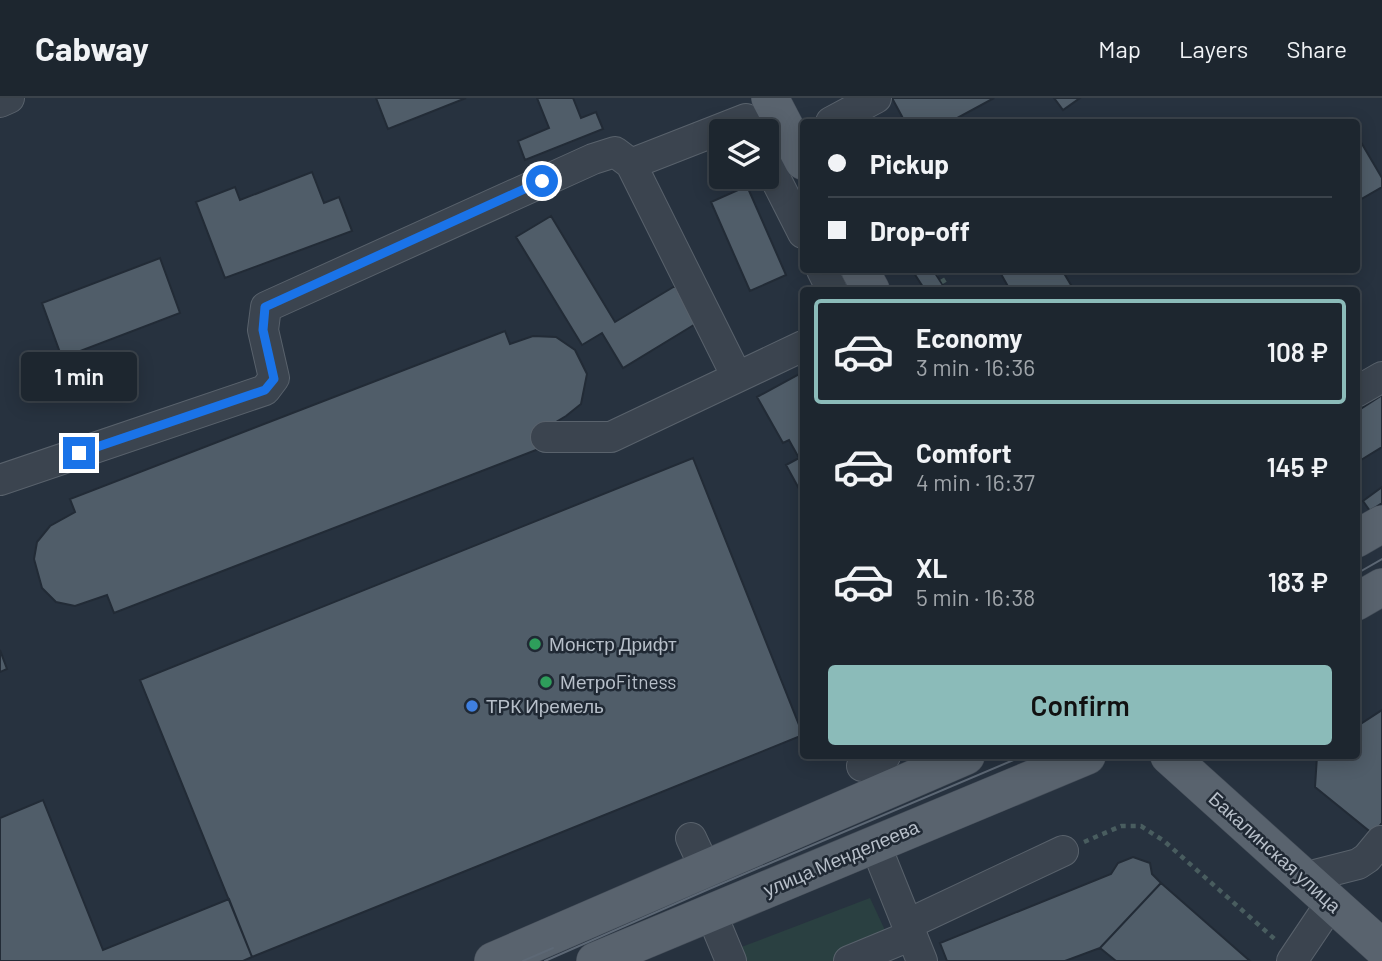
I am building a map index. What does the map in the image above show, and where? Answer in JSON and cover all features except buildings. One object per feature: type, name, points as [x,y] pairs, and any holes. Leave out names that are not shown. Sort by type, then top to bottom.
[{"type":"main road","points":[[771,108],[792,150]]},
{"type":"main road","points":[[1360,537],[1382,524]]},
{"type":"main road","points":[[1360,600],[1382,587]]},
{"type":"main road","points":[[493,961],[699,854],[958,759]]},
{"type":"main road","name":"улица Менделеева","points":[[595,961],[1080,759]]},
{"type":"main road","name":"Бакалинская улица","points":[[1172,759],[1382,948]]},
{"type":"lane","points":[[0,102],[9,98]]},
{"type":"lane","points":[[837,119],[876,98]]},
{"type":"lane","points":[[631,164],[771,108]]},
{"type":"lane","points":[[792,150],[800,210]]},
{"type":"lane","points":[[0,481],[265,390],[274,379],[263,330],[265,307],[593,159],[615,152],[631,164],[737,377]]},
{"type":"lane","points":[[546,437],[611,437],[800,347]]},
{"type":"lane","points":[[1360,390],[1382,377]]},
{"type":"lane","points":[[874,844],[914,940]]},
{"type":"lane","points":[[849,961],[914,940],[1063,851]]},
{"type":"lane","points":[[1303,878],[1375,861]]},
{"type":"lane","points":[[1293,959],[1331,903]]},
{"type":"lane","points":[[712,913],[731,961]]},
{"type":"path","points":[[1063,851],[1121,826],[1141,826],[1164,841],[1293,959]]},
{"type":"green space","points":[[870,898],[889,939],[837,961],[744,961],[739,948]]},
{"type":"tram line","points":[[1360,572],[1382,559]]},
{"type":"tram line","points":[[545,961],[1016,759]]},
{"type":"tram line","points":[[523,961],[553,948]]},
{"type":"place","name":"Монстр Дрифт","points":[[535,644]]},
{"type":"place","name":"МетроFitness","points":[[546,682]]},
{"type":"place","name":"ТРК Иремель","points":[[472,706]]},
{"type":"route","points":[[79,453],[265,390],[274,379],[263,330],[265,307],[542,181]]}]
